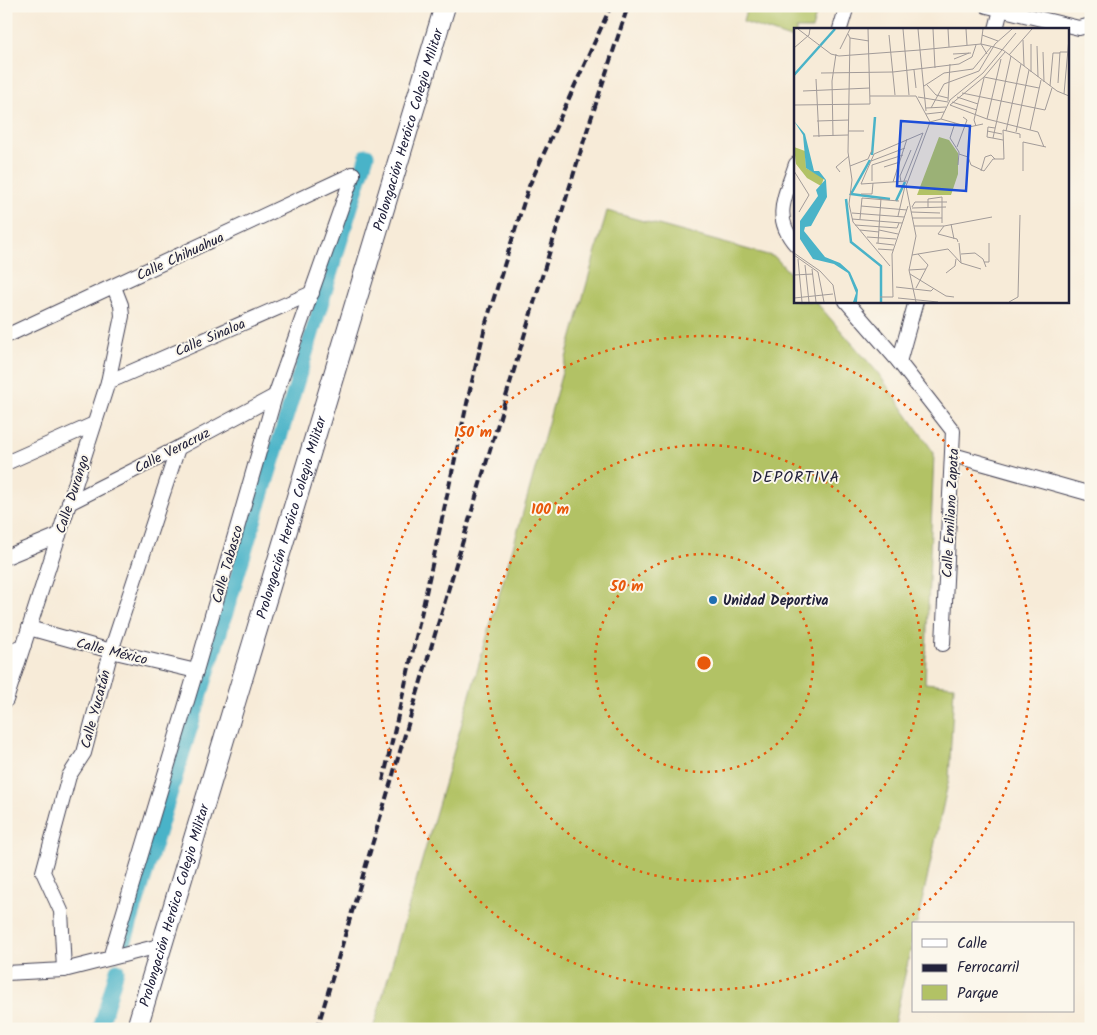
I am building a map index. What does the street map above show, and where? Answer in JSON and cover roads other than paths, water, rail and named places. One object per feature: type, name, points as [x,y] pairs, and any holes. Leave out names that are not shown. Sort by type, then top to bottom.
[{"type":"street","name":"Prolongación Heróico Colegio Militar","points":[[137,1026],[445,6]]},
{"type":"street","points":[[840,28],[847,6]]},
{"type":"street","points":[[987,6],[1002,8],[1079,28],[1091,25]]},
{"type":"street","points":[[996,28],[1002,8]]},
{"type":"street","points":[[794,170],[784,201],[781,219],[787,235],[794,243]]},
{"type":"street","name":"Calle Chihuahua","points":[[6,336],[354,174]]},
{"type":"street","name":"Calle Tabasco","points":[[110,958],[196,671],[275,396],[354,174]]},
{"type":"street","name":"Calle Durango","points":[[6,700],[108,382],[122,316],[121,305],[114,287]]},
{"type":"street","name":"Calle Sinaloa","points":[[108,382],[312,293]]},
{"type":"street","name":"Calle Emiliano Zapata","points":[[847,302],[899,362],[953,431],[943,644]]},
{"type":"street","points":[[899,362],[916,302]]},
{"type":"street","name":"Calle Veracruz","points":[[69,502],[178,448],[275,396]]},
{"type":"street","points":[[6,463],[94,424]]},
{"type":"street","name":"Calle Yucatán","points":[[64,970],[60,911],[43,872],[69,776],[84,754],[111,651],[178,448]]},
{"type":"street","points":[[953,455],[1091,494]]},
{"type":"street","points":[[6,557],[59,535]]},
{"type":"street","name":"Calle México","points":[[29,628],[111,651],[196,671]]},
{"type":"street","points":[[6,653],[24,646]]},
{"type":"street","points":[[6,973],[64,970],[163,945]]},
{"type":"waterway","points":[[123,947],[367,155]]},
{"type":"waterway","points":[[100,1029],[117,970]]},
{"type":"railway","points":[[383,781],[486,323],[529,186],[611,6]]},
{"type":"railway","points":[[317,1029],[540,283],[628,6]]},
{"type":"place","name":"Unidad Deportiva","points":[[713,600]]},
{"type":"district","name":"DEPORTIVA","points":[[796,476]]}]
